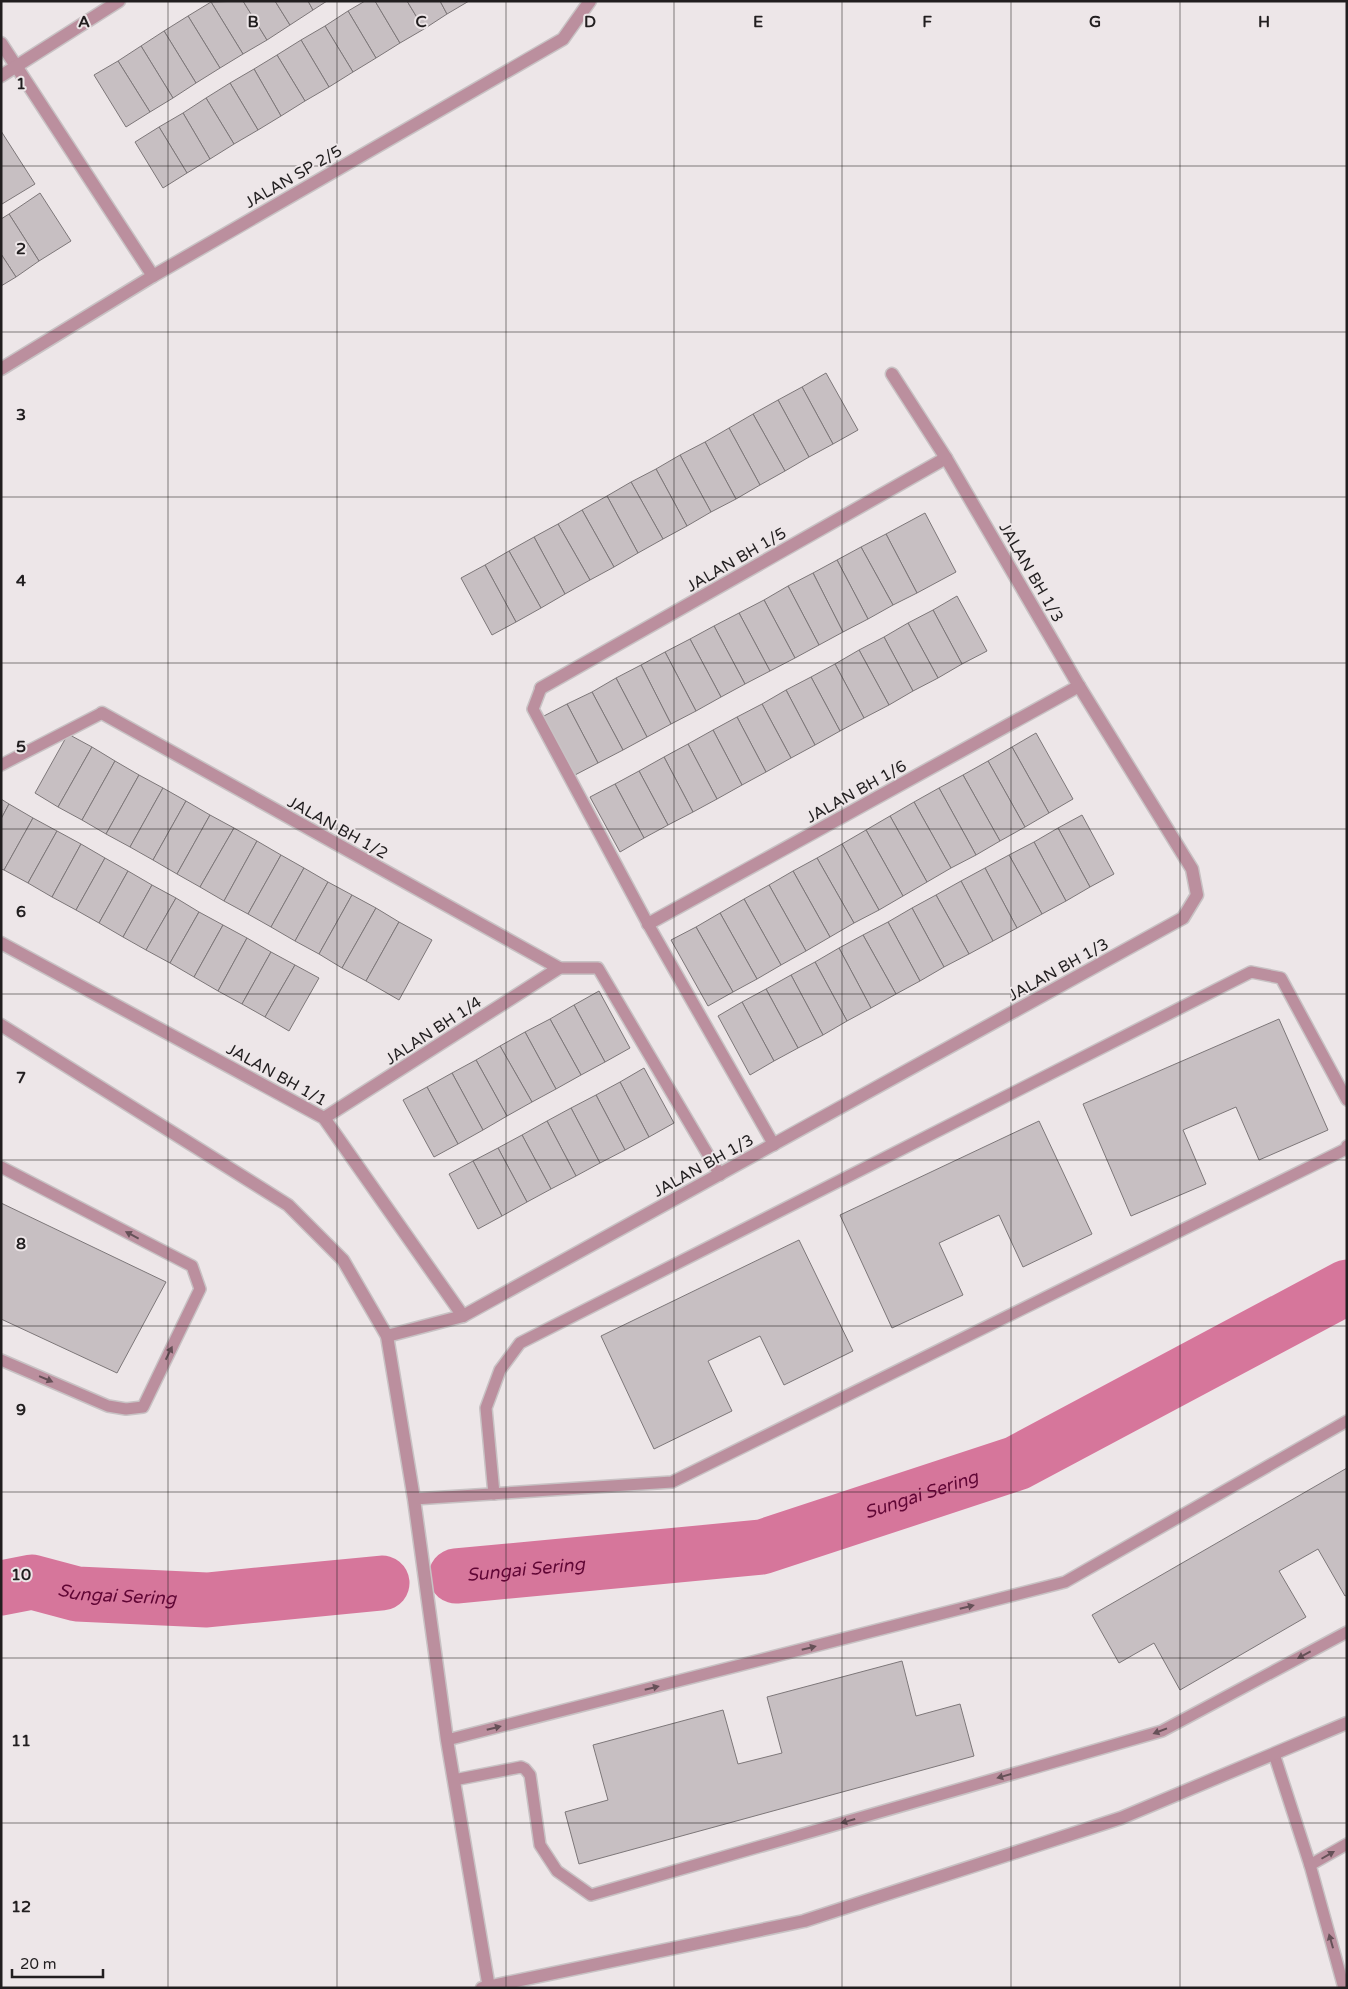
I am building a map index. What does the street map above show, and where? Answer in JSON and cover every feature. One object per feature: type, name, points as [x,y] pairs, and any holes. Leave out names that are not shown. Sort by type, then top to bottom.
[{"type":"street","points":[[1,76],[119,1]]},
{"type":"street","name":"JALAN SP 2/5","points":[[1,369],[153,276],[563,39],[590,1]]},
{"type":"street","points":[[1,43],[153,276]]},
{"type":"street","name":"JALAN BH 1/3","points":[[387,1336],[463,1316],[1183,918],[1197,895],[1192,869],[1079,686],[946,458],[892,374]]},
{"type":"street","name":"JALAN BH 1/5","points":[[542,688],[946,458]]},
{"type":"street","name":"JALAN BH 1/6","points":[[648,924],[1079,686]]},
{"type":"street","name":"JALAN BH 1/2","points":[[102,713],[559,968]]},
{"type":"street","name":"JALAN BH 1/1","points":[[1,943],[324,1118],[463,1316]]},
{"type":"street","name":"JALAN BH 1/4","points":[[324,1118],[559,968]]},
{"type":"street","points":[[1,1025],[288,1205],[343,1260],[387,1336],[414,1500],[447,1740],[486,1987],[804,1921],[1121,1818],[1347,1723]]},
{"type":"lane","points":[[542,688],[532,708],[648,924],[774,1145]]},
{"type":"lane","points":[[1,765],[102,713]]},
{"type":"lane","points":[[559,968],[598,968],[720,1174]]},
{"type":"lane","points":[[494,1494],[486,1408],[500,1370],[520,1343],[1251,972],[1281,978],[1347,1100]]},
{"type":"lane","points":[[414,1500],[672,1482],[1346,1149],[1347,1146]]},
{"type":"lane","points":[[1,1167],[192,1266],[200,1289],[143,1406],[126,1409],[108,1406],[1,1360]]},
{"type":"lane","points":[[447,1740],[1065,1582],[1347,1421]]},
{"type":"lane","points":[[454,1780],[521,1767],[526,1769],[530,1775],[540,1845],[558,1871],[591,1895],[1162,1731],[1347,1632]]},
{"type":"lane","points":[[1274,1754],[1310,1865],[1344,1988]]},
{"type":"lane","points":[[1310,1865],[1347,1844]]},
{"type":"building","points":[[243,1],[267,40],[243,54],[211,2]]},
{"type":"building","points":[[243,1],[275,1],[290,25],[267,40]]},
{"type":"building","points":[[275,1],[308,1],[313,10],[290,25]]},
{"type":"building","points":[[308,1],[327,1],[313,10]]},
{"type":"building","points":[[365,1],[375,1],[400,43],[376,58],[348,11]]},
{"type":"building","points":[[375,1],[407,1],[424,29],[400,43]]},
{"type":"building","points":[[407,1],[440,1],[447,14],[424,29]]},
{"type":"building","points":[[440,1],[469,1],[447,14]]},
{"type":"building","points":[[211,2],[243,54],[220,68],[188,16]]},
{"type":"building","points":[[348,11],[376,58],[353,72],[325,26]]},
{"type":"building","points":[[188,16],[220,68],[196,83],[164,31]]},
{"type":"building","points":[[325,26],[353,72],[329,87],[301,40]]},
{"type":"building","points":[[164,31],[196,83],[173,98],[141,46]]},
{"type":"building","points":[[301,40],[329,87],[305,101],[277,55]]},
{"type":"building","points":[[141,46],[173,98],[150,112],[118,61]]},
{"type":"building","points":[[277,55],[305,101],[281,116],[254,69]]},
{"type":"building","points":[[118,61],[150,112],[126,127],[94,75]]},
{"type":"building","points":[[254,69],[281,116],[258,130],[230,83]]},
{"type":"building","points":[[230,83],[258,130],[234,144],[206,98]]},
{"type":"building","points":[[206,98],[234,144],[210,159],[183,113]]},
{"type":"building","points":[[183,113],[210,159],[187,173],[159,127]]},
{"type":"building","points":[[159,127],[187,173],[163,188],[135,142]]},
{"type":"building","points":[[1,131],[35,184],[2,204],[1,203]]},
{"type":"building","points":[[40,193],[71,241],[39,261],[9,214]]},
{"type":"building","points":[[9,214],[39,261],[16,277],[1,254],[1,219]]},
{"type":"building","points":[[1,254],[16,277],[1,286]]},
{"type":"building","points":[[826,373],[858,430],[833,444],[802,387]]},
{"type":"building","points":[[802,387],[833,444],[809,457],[778,400]]},
{"type":"building","points":[[778,400],[809,457],[785,471],[753,414]]},
{"type":"building","points":[[753,414],[785,471],[760,485],[729,428]]},
{"type":"building","points":[[729,428],[760,485],[736,499],[705,442]]},
{"type":"building","points":[[705,442],[736,499],[711,512],[680,455]]},
{"type":"building","points":[[680,455],[711,512],[687,526],[656,469]]},
{"type":"building","points":[[656,469],[687,526],[663,539],[631,482]]},
{"type":"building","points":[[631,482],[663,539],[638,553],[607,496]]},
{"type":"building","points":[[607,496],[638,553],[614,567],[582,510]]},
{"type":"building","points":[[582,510],[614,567],[590,580],[558,524]]},
{"type":"building","points":[[925,513],[956,572],[917,593],[886,534]]},
{"type":"building","points":[[558,524],[590,580],[565,594],[534,537]]},
{"type":"building","points":[[886,534],[917,593],[893,605],[861,547]]},
{"type":"building","points":[[534,537],[565,594],[541,608],[509,551]]},
{"type":"building","points":[[861,547],[893,605],[868,619],[837,560]]},
{"type":"building","points":[[509,551],[541,608],[516,622],[485,565]]},
{"type":"building","points":[[837,560],[868,619],[843,632],[813,573]]},
{"type":"building","points":[[485,565],[516,622],[492,635],[461,578]]},
{"type":"building","points":[[813,573],[843,632],[819,645],[788,586]]},
{"type":"building","points":[[788,586],[819,645],[795,658],[764,600]]},
{"type":"building","points":[[957,596],[987,651],[962,664],[933,610]]},
{"type":"building","points":[[764,600],[795,658],[770,671],[739,613]]},
{"type":"building","points":[[933,610],[962,664],[938,678],[908,623]]},
{"type":"building","points":[[739,613],[770,671],[745,684],[714,626]]},
{"type":"building","points":[[908,623],[938,678],[913,691],[884,637]]},
{"type":"building","points":[[714,626],[745,684],[721,697],[690,639]]},
{"type":"building","points":[[884,637],[913,691],[889,705],[859,650]]},
{"type":"building","points":[[690,639],[721,697],[696,711],[665,652]]},
{"type":"building","points":[[859,650],[889,705],[864,718],[835,664]]},
{"type":"building","points":[[665,652],[696,711],[671,724],[641,665]]},
{"type":"building","points":[[835,664],[864,718],[840,731],[811,677]]},
{"type":"building","points":[[641,665],[671,724],[647,737],[616,678]]},
{"type":"building","points":[[811,677],[840,731],[815,745],[786,690]]},
{"type":"building","points":[[616,678],[647,737],[623,750],[592,692]]},
{"type":"building","points":[[786,690],[815,745],[791,758],[762,704]]},
{"type":"building","points":[[592,692],[623,750],[598,763],[567,704]]},
{"type":"building","points":[[567,704],[598,763],[573,776],[542,717]]},
{"type":"building","points":[[762,704],[791,758],[766,772],[737,717]]},
{"type":"building","points":[[737,717],[766,772],[742,785],[713,730]]},
{"type":"building","points":[[713,730],[742,785],[717,799],[688,744]]},
{"type":"building","points":[[1036,733],[1073,799],[1049,813],[1012,747]]},
{"type":"building","points":[[68,734],[92,747],[58,807],[35,793]]},
{"type":"building","points":[[688,744],[717,799],[693,812],[664,757]]},
{"type":"building","points":[[92,747],[115,761],[82,820],[58,807]]},
{"type":"building","points":[[1012,747],[1049,813],[1025,827],[988,761]]},
{"type":"building","points":[[664,757],[693,812],[668,825],[639,771]]},
{"type":"building","points":[[115,761],[139,775],[106,834],[82,820]]},
{"type":"building","points":[[988,761],[1025,827],[1000,841],[963,775]]},
{"type":"building","points":[[639,771],[668,825],[644,838],[615,784]]},
{"type":"building","points":[[139,775],[163,788],[130,847],[106,834]]},
{"type":"building","points":[[963,775],[1000,841],[976,855],[939,788]]},
{"type":"building","points":[[615,784],[644,838],[620,852],[590,797]]},
{"type":"building","points":[[163,788],[186,801],[153,860],[130,847]]},
{"type":"building","points":[[939,788],[976,855],[951,868],[914,802]]},
{"type":"building","points":[[1,799],[9,804],[1,819]]},
{"type":"building","points":[[186,801],[210,815],[177,874],[153,860]]},
{"type":"building","points":[[914,802],[951,868],[927,882],[890,816]]},
{"type":"building","points":[[9,804],[33,818],[4,870],[1,869],[1,819]]},
{"type":"building","points":[[210,815],[234,828],[200,887],[177,874]]},
{"type":"building","points":[[1082,815],[1114,874],[1090,887],[1058,828]]},
{"type":"building","points":[[890,816],[927,882],[903,896],[866,830]]},
{"type":"building","points":[[33,818],[57,831],[28,883],[4,870]]},
{"type":"building","points":[[234,828],[257,841],[224,901],[200,887]]},
{"type":"building","points":[[1058,828],[1090,887],[1066,901],[1034,842]]},
{"type":"building","points":[[866,830],[903,896],[879,910],[842,844]]},
{"type":"building","points":[[57,831],[81,844],[52,897],[28,883]]},
{"type":"building","points":[[257,841],[281,855],[248,914],[224,901]]},
{"type":"building","points":[[1034,842],[1066,901],[1042,914],[1009,855]]},
{"type":"building","points":[[81,844],[105,858],[76,910],[52,897]]},
{"type":"building","points":[[842,844],[879,910],[854,923],[817,858]]},
{"type":"building","points":[[281,855],[304,868],[271,927],[248,914]]},
{"type":"building","points":[[1009,855],[1042,914],[1017,928],[985,868]]},
{"type":"building","points":[[105,858],[128,871],[99,923],[76,910]]},
{"type":"building","points":[[817,858],[854,923],[830,937],[793,871]]},
{"type":"building","points":[[304,868],[328,882],[295,941],[271,927]]},
{"type":"building","points":[[985,868],[1017,928],[993,941],[961,881]]},
{"type":"building","points":[[128,871],[152,885],[123,937],[99,923]]},
{"type":"building","points":[[793,871],[830,937],[806,951],[769,885]]},
{"type":"building","points":[[961,881],[993,941],[969,954],[936,895]]},
{"type":"building","points":[[328,882],[352,895],[319,954],[295,941]]},
{"type":"building","points":[[152,885],[176,898],[146,950],[123,937]]},
{"type":"building","points":[[769,885],[806,951],[781,965],[744,899]]},
{"type":"building","points":[[352,895],[376,908],[342,968],[319,954]]},
{"type":"building","points":[[936,895],[969,954],[944,967],[912,908]]},
{"type":"building","points":[[176,898],[199,912],[170,963],[146,950]]},
{"type":"building","points":[[744,899],[781,965],[757,979],[720,913]]},
{"type":"building","points":[[376,908],[399,922],[366,981],[342,968]]},
{"type":"building","points":[[912,908],[944,967],[920,981],[888,922]]},
{"type":"building","points":[[199,912],[223,925],[194,977],[170,963]]},
{"type":"building","points":[[720,913],[757,979],[733,992],[696,927]]},
{"type":"building","points":[[399,922],[432,940],[399,1000],[366,981]]},
{"type":"building","points":[[888,922],[920,981],[896,994],[863,935]]},
{"type":"building","points":[[223,925],[247,938],[218,991],[194,977]]},
{"type":"building","points":[[696,927],[733,992],[708,1006],[671,940]]},
{"type":"building","points":[[863,935],[896,994],[871,1008],[839,948]]},
{"type":"building","points":[[247,938],[271,952],[242,1004],[218,991]]},
{"type":"building","points":[[839,948],[871,1008],[847,1021],[815,962]]},
{"type":"building","points":[[271,952],[295,965],[265,1017],[242,1004]]},
{"type":"building","points":[[815,962],[847,1021],[823,1035],[791,975]]},
{"type":"building","points":[[295,965],[319,978],[289,1031],[265,1017]]},
{"type":"building","points":[[791,975],[823,1035],[798,1048],[766,989]]},
{"type":"building","points":[[766,989],[798,1048],[774,1061],[742,1002]]},
{"type":"building","points":[[599,991],[630,1048],[605,1062],[574,1005]]},
{"type":"building","points":[[742,1002],[774,1061],[750,1075],[718,1016]]},
{"type":"building","points":[[574,1005],[605,1062],[581,1075],[550,1019]]},
{"type":"building","points":[[550,1019],[581,1075],[556,1089],[525,1032]]},
{"type":"building","points":[[1279,1019],[1328,1130],[1259,1160],[1236,1107],[1183,1130],[1206,1184],[1131,1216],[1083,1104]]},
{"type":"building","points":[[525,1032],[556,1089],[532,1102],[500,1046]]},
{"type":"building","points":[[500,1046],[532,1102],[507,1116],[476,1060]]},
{"type":"building","points":[[476,1060],[507,1116],[483,1130],[452,1073]]},
{"type":"building","points":[[644,1068],[674,1123],[649,1137],[620,1082]]},
{"type":"building","points":[[452,1073],[483,1130],[458,1144],[427,1087]]},
{"type":"building","points":[[620,1082],[649,1137],[625,1150],[596,1095]]},
{"type":"building","points":[[427,1087],[458,1144],[434,1157],[403,1100]]},
{"type":"building","points":[[596,1095],[625,1150],[600,1163],[571,1108]]},
{"type":"building","points":[[571,1108],[600,1163],[576,1176],[547,1121]]},
{"type":"building","points":[[547,1121],[576,1176],[551,1189],[522,1135]]},
{"type":"building","points":[[1039,1121],[1092,1234],[1023,1267],[999,1215],[939,1243],[963,1295],[892,1328],[840,1215]]},
{"type":"building","points":[[522,1135],[551,1189],[527,1202],[498,1148]]},
{"type":"building","points":[[498,1148],[527,1202],[502,1216],[473,1161]]},
{"type":"building","points":[[473,1161],[502,1216],[478,1229],[449,1174]]},
{"type":"building","points":[[1,1203],[166,1282],[117,1373],[1,1319]]},
{"type":"building","points":[[799,1240],[853,1351],[784,1385],[760,1336],[708,1361],[732,1411],[654,1449],[601,1336]]},
{"type":"building","points":[[1347,1468],[1347,1595],[1345,1596],[1318,1549],[1279,1571],[1306,1617],[1180,1690],[1154,1643],[1119,1663],[1092,1615]]},
{"type":"building","points":[[902,1661],[916,1716],[960,1704],[974,1756],[579,1864],[565,1812],[608,1800],[593,1745],[723,1710],[738,1764],[782,1753],[767,1697]]},
{"type":"waterway","name":"Sungai Sering","points":[[456,1576],[762,1547],[1017,1463],[1347,1287]]},
{"type":"waterway","name":"Sungai Sering","points":[[1,1588],[32,1582],[77,1594],[207,1600],[382,1583]]}]
